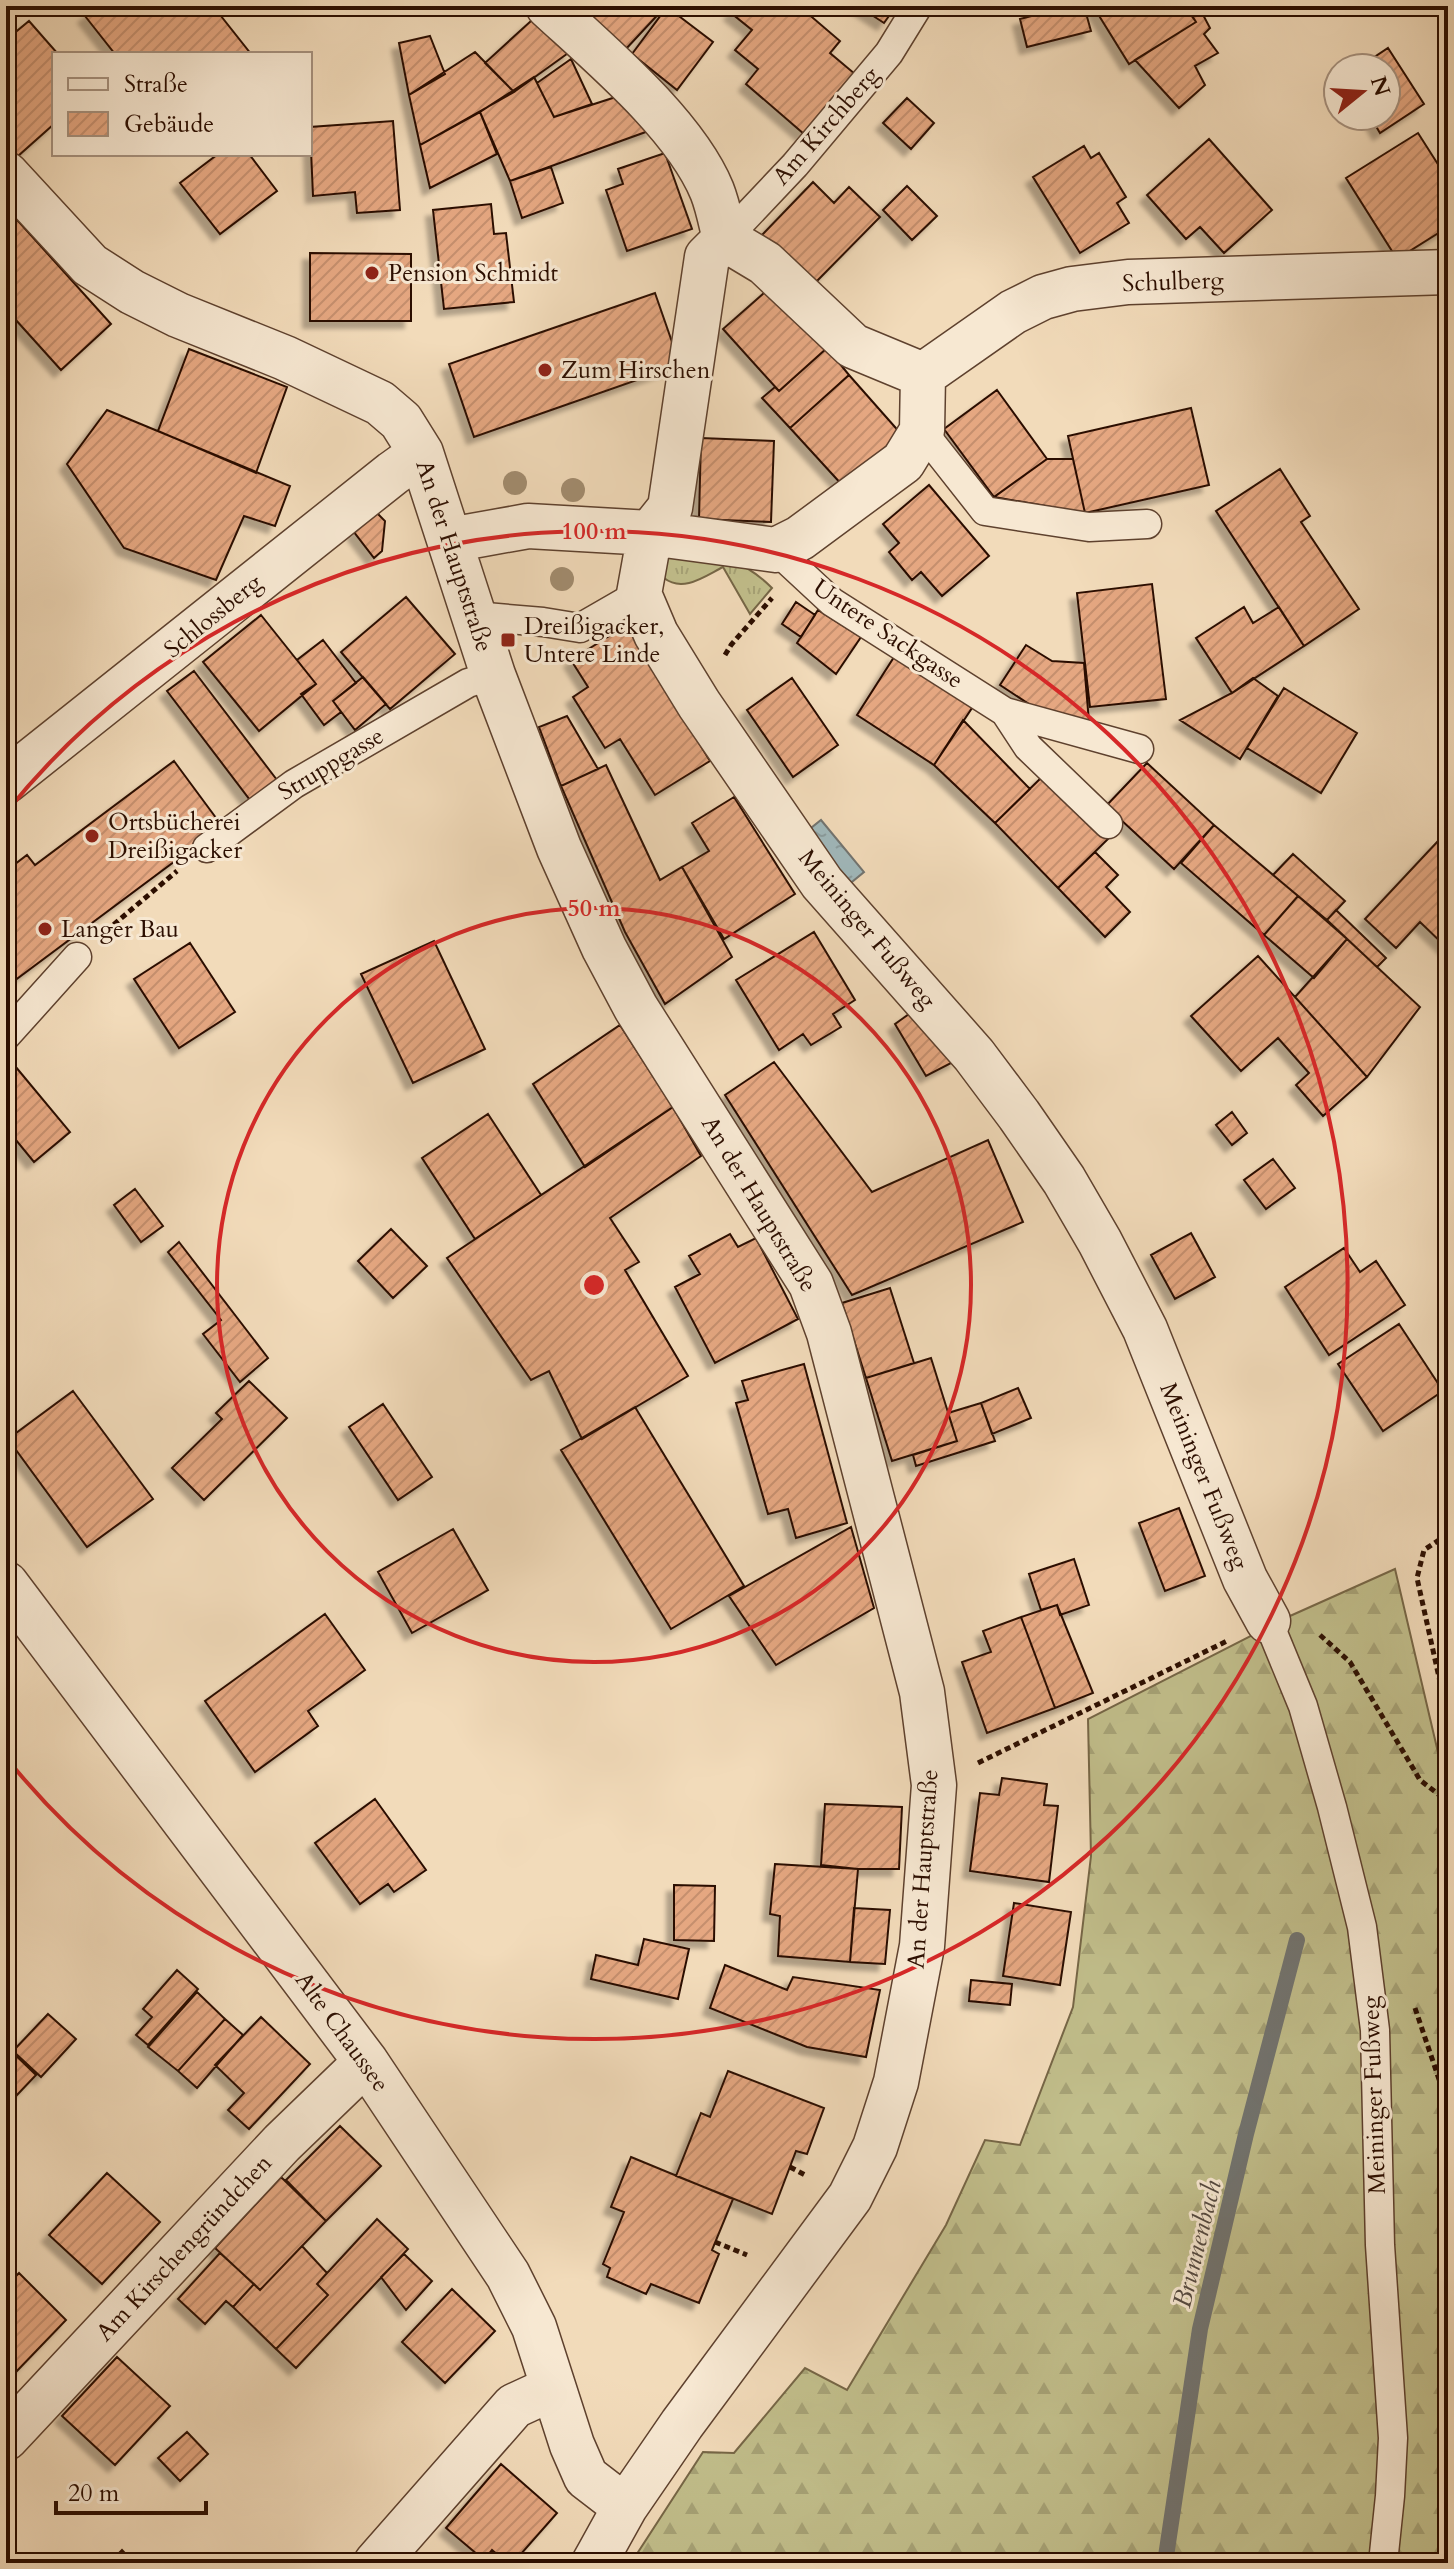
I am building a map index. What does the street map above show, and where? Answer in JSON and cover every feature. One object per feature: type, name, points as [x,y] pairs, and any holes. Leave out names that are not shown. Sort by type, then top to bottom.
[{"type":"street","points":[[450,540],[528,526],[650,533],[776,550],[800,538],[903,462],[922,431],[923,375],[853,346],[765,263],[725,239],[712,190],[679,137],[613,67],[548,6]]},
{"type":"street","name":"An der Hauptstraße","points":[[6,174],[90,265],[132,292],[178,315],[285,358],[380,403],[401,421],[421,453],[493,675],[559,848],[604,948],[636,1008],[811,1284],[829,1333],[922,1692],[934,1785],[922,1946],[896,2082],[875,2147],[850,2197],[682,2424],[625,2507],[594,2563]]},
{"type":"street","points":[[639,594],[650,533],[670,508],[707,257],[725,239]]},
{"type":"street","name":"Schulberg","points":[[923,375],[1013,312],[1043,297],[1072,289],[1128,282],[1448,272]]},
{"type":"street","name":"Schlossberg","points":[[6,781],[421,453]]},
{"type":"street","name":"Meininger Fußweg","points":[[639,594],[656,634],[699,704],[822,883],[974,1055],[1064,1180],[1145,1329],[1245,1579],[1268,1621]]},
{"type":"street","name":"Alte Chaussee","points":[[6,1584],[366,2062],[508,2275],[534,2327],[572,2445],[586,2477],[625,2507]]},
{"type":"street","name":"Am Kirschengründchen","points":[[6,2438],[282,2143],[366,2062]]},
{"type":"street","points":[[376,2563],[514,2406],[553,2388]]},
{"type":"lane","name":"Am Kirchberg","points":[[725,239],[795,165],[889,53],[918,6]]},
{"type":"lane","points":[[922,431],[985,511],[1089,527],[1147,524]]},
{"type":"lane","name":"Untere Sackgasse","points":[[776,550],[832,602],[1005,712],[1139,749]]},
{"type":"lane","points":[[474,616],[580,628],[639,594]]},
{"type":"lane","name":"Struppgasse","points":[[207,848],[294,784],[468,683],[493,675]]},
{"type":"lane","name":"Untere Sackgasse","points":[[1005,712],[1028,747],[1108,824]]},
{"type":"lane","points":[[6,1036],[77,957]]},
{"type":"lane","name":"Meininger Fußweg","points":[[1268,1621],[1303,1706],[1332,1807],[1362,1927],[1375,2030],[1380,2245],[1393,2438],[1383,2563]]},
{"type":"path","points":[[956,6],[1019,10],[1036,6]]},
{"type":"path","points":[[731,645],[775,595]]},
{"type":"path","points":[[77,957],[156,887],[207,848]]},
{"type":"path","points":[[1448,1534],[1424,1550],[1417,1578],[1448,1718]]},
{"type":"path","points":[[934,1785],[1268,1621],[1307,1624],[1350,1662],[1420,1780],[1438,1794],[1448,1797]]},
{"type":"green space","points":[[667,556],[711,558],[735,563],[759,576],[772,588],[750,614],[723,567],[694,582],[679,584],[664,578]]},
{"type":"green space","points":[[1395,1569],[1448,1795],[1448,2563],[631,2563],[703,2452],[734,2453],[805,2368],[847,2390],[946,2225],[985,2140],[1020,2145],[1073,2007],[1091,1856],[1088,1719],[1290,1616]]},
{"type":"water","points":[[821,820],[864,872],[847,886],[806,832]]},
{"type":"building","points":[[98,6],[213,6],[249,52],[113,52],[85,16]]},
{"type":"building","points":[[573,6],[666,6],[624,51]]},
{"type":"building","points":[[737,6],[799,6],[840,41],[830,53],[855,74],[804,134],[746,84],[758,69],[735,50],[752,30],[731,13]]},
{"type":"building","points":[[858,6],[896,6],[884,23]]},
{"type":"building","points":[[1070,6],[1084,6],[1091,31],[1027,47],[1020,19]]},
{"type":"building","points":[[1093,6],[1186,6],[1196,22],[1129,64]]},
{"type":"building","points":[[667,7],[713,42],[677,90],[632,54]]},
{"type":"building","points":[[1200,9],[1210,28],[1204,34],[1218,53],[1195,66],[1205,85],[1179,108],[1135,60],[1196,22],[1191,15]]},
{"type":"building","points":[[532,20],[571,51],[514,92],[485,63]]},
{"type":"building","points":[[29,21],[56,52],[52,52],[52,126],[18,156],[6,143],[6,40]]},
{"type":"building","points":[[430,36],[445,74],[409,95],[399,43]]},
{"type":"building","points":[[475,52],[514,92],[420,145],[409,95]]},
{"type":"building","points":[[571,59],[592,104],[554,117],[537,83]]},
{"type":"building","points":[[1402,70],[1424,104],[1402,118]]},
{"type":"building","points":[[534,77],[554,117],[619,96],[654,129],[510,181],[480,112]]},
{"type":"building","points":[[907,98],[934,123],[911,149],[883,123]]},
{"type":"building","points":[[480,112],[497,154],[430,188],[420,145]]},
{"type":"building","points":[[393,121],[400,210],[357,213],[355,192],[313,196],[312,127]]},
{"type":"building","points":[[1418,133],[1448,180],[1448,227],[1397,259],[1346,178]]},
{"type":"building","points":[[1209,139],[1272,210],[1224,253],[1200,227],[1186,239],[1147,195]]},
{"type":"building","points":[[1084,146],[1091,158],[1099,153],[1126,197],[1117,203],[1129,223],[1080,253],[1033,177]]},
{"type":"building","points":[[665,153],[692,229],[627,251],[606,190],[623,184],[618,169]]},
{"type":"building","points":[[215,156],[251,156],[277,191],[220,234],[180,183]]},
{"type":"building","points":[[551,167],[563,203],[522,218],[510,181]]},
{"type":"building","points":[[813,182],[834,203],[849,187],[880,217],[813,285],[762,235]]},
{"type":"building","points":[[907,186],[937,216],[912,240],[883,210]]},
{"type":"building","points":[[491,204],[494,234],[506,233],[514,302],[444,309],[433,210]]},
{"type":"building","points":[[10,212],[111,324],[61,370],[6,309],[6,215]]},
{"type":"building","points":[[310,253],[411,254],[411,321],[310,321]]},
{"type":"building","points":[[772,286],[827,348],[779,391],[723,329]]},
{"type":"building","points":[[655,293],[680,365],[474,437],[449,364]]},
{"type":"building","points":[[827,348],[849,375],[790,428],[762,398],[775,387],[779,391]]},
{"type":"building","points":[[189,349],[287,387],[256,473],[158,431]]},
{"type":"building","points":[[849,375],[902,435],[844,487],[790,428]]},
{"type":"building","points":[[997,390],[1047,459],[994,497],[944,429]]},
{"type":"building","points":[[1191,408],[1209,485],[1085,513],[1068,436]]},
{"type":"building","points":[[107,410],[290,486],[275,526],[244,516],[216,580],[124,548],[67,464]]},
{"type":"building","points":[[701,438],[774,441],[771,522],[699,519]]},
{"type":"building","points":[[1047,459],[1073,459],[1085,513],[994,497]]},
{"type":"building","points":[[1280,469],[1310,516],[1301,522],[1359,609],[1304,646],[1216,511]]},
{"type":"building","points":[[929,485],[989,556],[942,596],[921,572],[912,580],[889,552],[899,543],[883,524]]},
{"type":"building","points":[[376,512],[385,521],[382,551],[374,558],[354,532]]},
{"type":"building","points":[[1152,584],[1166,699],[1090,707],[1077,593]]},
{"type":"building","points":[[406,597],[455,654],[390,709],[341,652]]},
{"type":"building","points":[[796,602],[815,615],[801,637],[782,624]]},
{"type":"building","points":[[1244,607],[1253,623],[1279,607],[1304,646],[1232,693],[1196,638]]},
{"type":"building","points":[[818,610],[861,637],[836,674],[797,643]]},
{"type":"building","points":[[261,615],[316,684],[259,731],[203,662]]},
{"type":"building","points":[[627,625],[710,761],[655,795],[620,739],[605,748],[573,697],[588,687],[571,660]]},
{"type":"building","points":[[323,640],[356,683],[333,701],[341,712],[324,725],[301,694],[316,684],[297,660]]},
{"type":"building","points":[[1026,645],[1052,661],[1084,663],[1089,722],[1041,712],[1000,685]]},
{"type":"building","points":[[896,654],[974,705],[934,765],[857,715]]},
{"type":"building","points":[[194,671],[277,780],[250,800],[167,691]]},
{"type":"building","points":[[363,677],[386,704],[355,730],[333,701]]},
{"type":"building","points":[[792,678],[838,745],[793,777],[747,710]]},
{"type":"building","points":[[1253,678],[1278,696],[1240,759],[1180,720],[1232,693]]},
{"type":"building","points":[[1284,688],[1357,733],[1321,793],[1247,748]]},
{"type":"building","points":[[567,716],[598,769],[561,786],[539,727]]},
{"type":"building","points":[[963,720],[1030,789],[995,823],[934,765]]},
{"type":"building","name":"Langer Bau","points":[[174,761],[222,826],[6,987],[6,871],[27,855],[35,865]]},
{"type":"building","points":[[1147,763],[1214,825],[1174,869],[1106,806]]},
{"type":"building","points":[[606,765],[660,880],[682,867],[732,957],[665,1004],[625,932],[561,786]]},
{"type":"building","points":[[1045,774],[1108,839],[1058,888],[995,823]]},
{"type":"building","points":[[734,797],[795,894],[724,939],[682,867],[709,851],[692,823]]},
{"type":"building","points":[[1214,825],[1298,896],[1264,935],[1181,863]]},
{"type":"building","points":[[1438,841],[1448,851],[1448,949],[1420,922],[1396,948],[1365,919]]},
{"type":"building","points":[[1095,852],[1118,875],[1106,887],[1130,912],[1105,937],[1058,888]]},
{"type":"building","points":[[1293,854],[1345,901],[1327,920],[1273,875]]},
{"type":"building","points":[[1298,896],[1347,939],[1314,978],[1264,935]]},
{"type":"building","points":[[1336,910],[1386,958],[1377,967],[1327,920]]},
{"type":"building","points":[[814,932],[855,1000],[833,1014],[841,1027],[811,1045],[803,1034],[779,1050],[736,980]]},
{"type":"building","points":[[1347,939],[1420,1007],[1367,1077],[1295,997]]},
{"type":"building","points":[[434,941],[485,1049],[413,1083],[361,974]]},
{"type":"building","points":[[190,943],[235,1012],[179,1048],[134,979]]},
{"type":"building","points":[[1258,956],[1367,1077],[1323,1116],[1296,1085],[1309,1073],[1278,1038],[1241,1071],[1191,1016]]},
{"type":"building","points":[[916,1009],[957,1060],[926,1076],[895,1024]]},
{"type":"building","points":[[620,1025],[673,1107],[585,1167],[533,1084]]},
{"type":"building","points":[[774,1062],[872,1192],[988,1140],[1023,1222],[852,1295],[725,1095]]},
{"type":"building","points":[[15,1066],[70,1132],[34,1162],[6,1128],[6,1073]]},
{"type":"building","points":[[673,1107],[701,1156],[610,1218],[639,1262],[625,1270],[688,1376],[582,1439],[549,1371],[531,1380],[447,1258]]},
{"type":"building","points":[[1232,1112],[1247,1133],[1232,1145],[1216,1125]]},
{"type":"building","points":[[488,1114],[541,1195],[475,1239],[422,1158]]},
{"type":"building","points":[[1273,1159],[1295,1188],[1266,1209],[1244,1180]]},
{"type":"building","points":[[135,1189],[163,1226],[141,1242],[114,1205]]},
{"type":"building","points":[[391,1229],[427,1266],[393,1298],[358,1261]]},
{"type":"building","points":[[1191,1233],[1215,1277],[1175,1299],[1151,1255]]},
{"type":"building","points":[[730,1234],[738,1247],[756,1238],[798,1319],[715,1363],[675,1287],[700,1274],[689,1256]]},
{"type":"building","points":[[179,1242],[268,1358],[240,1382],[203,1334],[221,1320],[168,1252]]},
{"type":"building","points":[[1344,1248],[1360,1272],[1376,1261],[1405,1305],[1329,1355],[1285,1287]]},
{"type":"building","points":[[890,1288],[914,1363],[866,1378],[842,1303]]},
{"type":"building","points":[[1399,1324],[1443,1391],[1383,1431],[1338,1364]]},
{"type":"building","points":[[931,1358],[957,1441],[892,1461],[866,1378]]},
{"type":"building","points":[[804,1364],[847,1523],[796,1538],[788,1509],[768,1514],[736,1403],[748,1400],[742,1381]]},
{"type":"building","points":[[249,1381],[287,1418],[204,1500],[172,1468],[222,1419],[216,1413]]},
{"type":"building","points":[[1018,1388],[1031,1418],[992,1434],[981,1403]]},
{"type":"building","points":[[73,1391],[153,1499],[87,1547],[8,1439]]},
{"type":"building","points":[[981,1403],[995,1441],[916,1466],[913,1455],[957,1441],[948,1413]]},
{"type":"building","points":[[383,1404],[432,1477],[398,1500],[349,1427]]},
{"type":"building","points":[[635,1407],[744,1586],[671,1629],[561,1450]]},
{"type":"building","points":[[1179,1508],[1205,1576],[1165,1591],[1139,1523]]},
{"type":"building","points":[[851,1527],[874,1608],[776,1665],[729,1596]]},
{"type":"building","points":[[453,1529],[488,1590],[412,1633],[378,1572]]},
{"type":"building","points":[[1074,1559],[1089,1605],[1060,1615],[1057,1605],[1041,1610],[1029,1574]]},
{"type":"building","points":[[1057,1605],[1093,1693],[1055,1708],[1021,1617]]},
{"type":"building","points":[[325,1614],[365,1670],[308,1711],[318,1726],[255,1772],[205,1701]]},
{"type":"building","points":[[1021,1617],[1055,1708],[987,1733],[962,1662],[991,1652],[983,1631]]},
{"type":"building","points":[[1002,1778],[1047,1784],[1044,1805],[1058,1806],[1049,1882],[970,1871],[980,1793],[999,1795]]},
{"type":"building","points":[[375,1799],[426,1870],[394,1892],[388,1884],[360,1904],[315,1843]]},
{"type":"building","points":[[825,1804],[902,1807],[899,1869],[821,1865]]},
{"type":"building","points":[[775,1864],[858,1869],[850,1962],[778,1956],[780,1916],[770,1914]]},
{"type":"building","points":[[674,1885],[715,1886],[714,1941],[674,1940]]},
{"type":"building","points":[[1014,1903],[1071,1912],[1060,1985],[1003,1976]]},
{"type":"building","points":[[854,1908],[890,1910],[885,1964],[850,1962]]},
{"type":"building","points":[[644,1939],[689,1949],[678,1999],[591,1979],[596,1955],[638,1965]]},
{"type":"building","points":[[725,1965],[787,1990],[793,1977],[880,1990],[866,2057],[807,2047],[710,2008]]},
{"type":"building","points":[[177,1970],[198,1989],[148,2045],[136,2035],[152,2017],[143,2009]]},
{"type":"building","points":[[971,1980],[1012,1984],[1010,2005],[969,2001]]},
{"type":"building","points":[[197,1992],[225,2019],[178,2071],[148,2047]]},
{"type":"building","points":[[48,2014],[76,2039],[41,2077],[13,2051]]},
{"type":"building","points":[[261,2017],[310,2064],[249,2129],[228,2110],[244,2093],[215,2065]]},
{"type":"building","points":[[225,2019],[243,2035],[197,2088],[178,2071]]},
{"type":"building","points":[[6,2046],[36,2075],[17,2095],[6,2084]]},
{"type":"building","points":[[728,2071],[824,2108],[807,2154],[796,2151],[772,2214],[676,2176],[701,2113],[710,2117]]},
{"type":"building","points":[[340,2126],[381,2166],[326,2221],[286,2180]]},
{"type":"building","points":[[631,2157],[733,2199],[712,2250],[719,2254],[699,2303],[651,2284],[646,2294],[607,2277],[610,2268],[603,2264],[624,2212],[611,2207]]},
{"type":"building","points":[[107,2173],[160,2222],[102,2284],[49,2235]]},
{"type":"building","points":[[281,2177],[326,2221],[260,2290],[215,2248]]},
{"type":"building","points":[[377,2219],[408,2249],[296,2368],[276,2349],[328,2295],[317,2284]]},
{"type":"building","points":[[302,2246],[327,2273],[317,2284],[328,2295],[276,2349],[233,2307],[254,2284],[260,2290]]},
{"type":"building","points":[[220,2253],[254,2284],[233,2307],[226,2301],[205,2324],[178,2299]]},
{"type":"building","points":[[404,2254],[432,2281],[406,2310],[381,2277]]},
{"type":"building","points":[[19,2273],[66,2320],[15,2373],[6,2364],[6,2286]]},
{"type":"building","points":[[452,2289],[495,2331],[445,2383],[402,2342]]},
{"type":"building","points":[[117,2357],[170,2406],[115,2465],[62,2416]]},
{"type":"building","points":[[187,2432],[208,2454],[180,2481],[158,2458]]},
{"type":"building","points":[[501,2464],[557,2513],[513,2563],[507,2563],[492,2550],[484,2560],[446,2528]]},
{"type":"building","points":[[122,2550],[134,2563],[109,2563]]},
{"type":"waterway","name":"Brunnenbach","points":[[1165,2563],[1200,2329],[1246,2134],[1297,1940]]},
{"type":"place","name":"Pension Schmidt","points":[[372,273]]},
{"type":"place","name":"Zum Hirschen","points":[[545,370]]},
{"type":"place","name":"Dreißigacker, Untere Linde","points":[[508,640]]},
{"type":"place","name":"Ortsbücherei Dreißigacker","points":[[92,836]]},
{"type":"place","name":"Langer Bau","points":[[45,929]]}]
